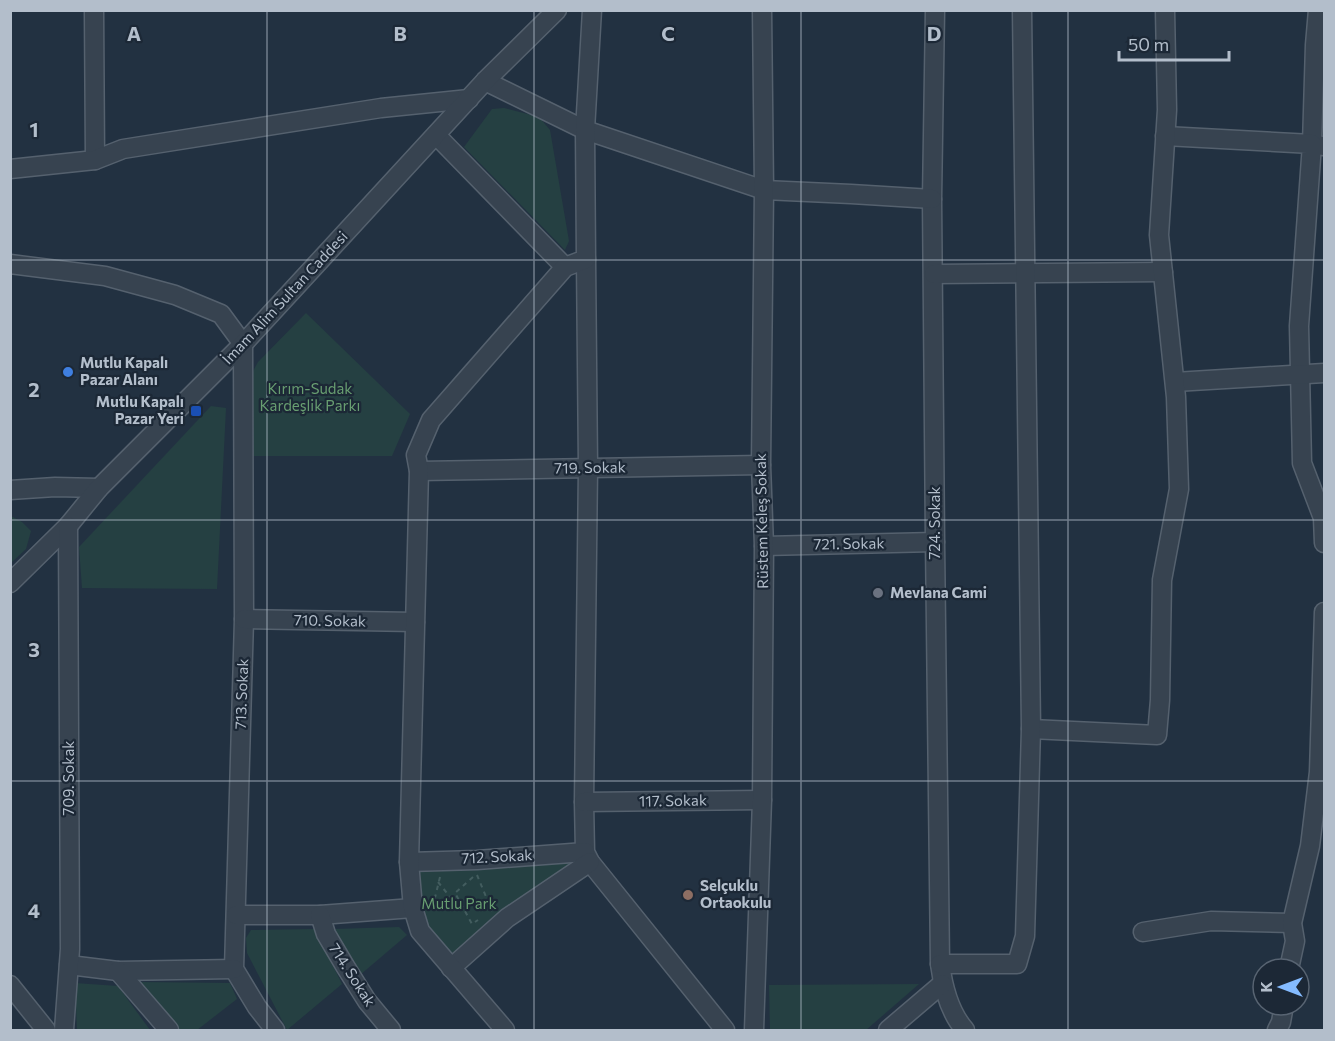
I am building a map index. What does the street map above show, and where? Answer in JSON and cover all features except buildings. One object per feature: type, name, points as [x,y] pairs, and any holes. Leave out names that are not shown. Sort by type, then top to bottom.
[{"type":"street","points":[[94,10],[95,160]]},
{"type":"street","name":"İmam Alim Sultan Caddesi","points":[[10,583],[68,526],[99,488],[243,344],[485,81],[557,10]]},
{"type":"street","points":[[592,10],[585,130],[588,468],[584,802],[588,857],[725,1030]]},
{"type":"street","name":"Rüstem Keleş Sokak","points":[[754,1030],[762,800],[764,546],[761,465],[764,190],[762,10]]},
{"type":"street","name":"724. Sokak","points":[[935,10],[932,199],[940,964],[942,984],[959,1023],[965,1030]]},
{"type":"street","points":[[940,964],[1017,964],[1025,936],[1031,729],[1022,10]]},
{"type":"street","points":[[1031,729],[1157,735],[1160,700],[1162,580],[1179,489],[1175,382],[1159,235],[1167,110],[1165,10]]},
{"type":"street","points":[[1318,10],[1315,45],[1318,145],[1299,326],[1302,464],[1323,518],[1324,543]]},
{"type":"street","points":[[485,81],[585,130],[764,190],[932,199]]},
{"type":"street","points":[[10,169],[95,160],[123,149],[381,108],[469,99]]},
{"type":"street","points":[[436,135],[565,267]]},
{"type":"street","points":[[1165,136],[1318,145]]},
{"type":"street","points":[[505,1030],[420,931],[413,908],[409,862],[419,471],[416,455],[431,420],[565,267],[586,259]]},
{"type":"street","points":[[10,264],[105,276],[175,295],[221,314],[243,344]]},
{"type":"street","points":[[934,274],[1163,272]]},
{"type":"street","name":"713. Sokak","points":[[234,969],[244,619],[243,344]]},
{"type":"street","points":[[1175,382],[1324,373]]},
{"type":"street","name":"719. Sokak","points":[[419,471],[761,465]]},
{"type":"street","points":[[10,490],[55,487],[99,488]]},
{"type":"street","name":"709. Sokak","points":[[64,1030],[69,965],[68,526]]},
{"type":"street","name":"721. Sokak","points":[[764,546],[935,542]]},
{"type":"street","points":[[1291,957],[1294,941],[1292,923],[1310,846],[1319,772],[1324,612]]},
{"type":"street","name":"710. Sokak","points":[[244,619],[415,622]]},
{"type":"street","name":"117. Sokak","points":[[584,802],[762,800]]},
{"type":"street","points":[[451,969],[507,918],[588,857]]},
{"type":"street","name":"712. Sokak","points":[[409,862],[588,857]]},
{"type":"street","points":[[236,915],[320,915],[413,908]]},
{"type":"street","name":"714. Sokak","points":[[320,915],[326,934],[345,966],[367,1001],[391,1030]]},
{"type":"street","points":[[1143,932],[1211,921],[1292,923]]},
{"type":"street","points":[[69,965],[118,971],[234,969],[274,1030]]},
{"type":"street","points":[[118,971],[169,1030]]},
{"type":"street","points":[[888,1030],[942,984]]},
{"type":"street","points":[[10,985],[46,1030]]},
{"type":"path","points":[[438,882],[459,908],[432,910],[438,882],[445,860]]},
{"type":"path","points":[[479,920],[472,924],[455,893],[473,877],[475,872],[493,911],[486,915]]},
{"type":"green space","points":[[504,108],[539,117],[550,130],[569,241],[565,250],[464,147],[492,109]]},
{"type":"green space","name":"Kırım-Sudak Kardeşlik Parkı","points":[[306,313],[410,414],[392,456],[253,456],[251,375],[258,362]]},
{"type":"green space","points":[[211,406],[226,408],[217,589],[82,588],[79,547]]},
{"type":"green space","points":[[11,516],[31,531],[26,549],[11,563]]},
{"type":"green space","name":"Mutlu Park","points":[[569,861],[573,869],[509,911],[451,956],[428,926],[421,904],[420,870]]},
{"type":"green space","points":[[399,927],[407,935],[360,975],[334,929]]},
{"type":"green space","points":[[315,929],[342,984],[287,1030],[247,953],[246,938],[251,930]]},
{"type":"green space","points":[[139,982],[230,983],[237,999],[197,1030],[179,1030]]},
{"type":"green space","points":[[75,983],[118,986],[150,1030],[77,1030]]},
{"type":"green space","points":[[919,984],[866,1030],[770,1030],[769,985]]},
{"type":"place","name":"Mutlu Kapalı Pazar Alanı","points":[[68,372]]},
{"type":"place","name":"Mutlu Kapalı Pazar Yeri","points":[[196,411]]},
{"type":"place","name":"Mevlana Cami","points":[[878,593]]},
{"type":"place","name":"Selçuklu Ortaokulu","points":[[688,895]]}]
